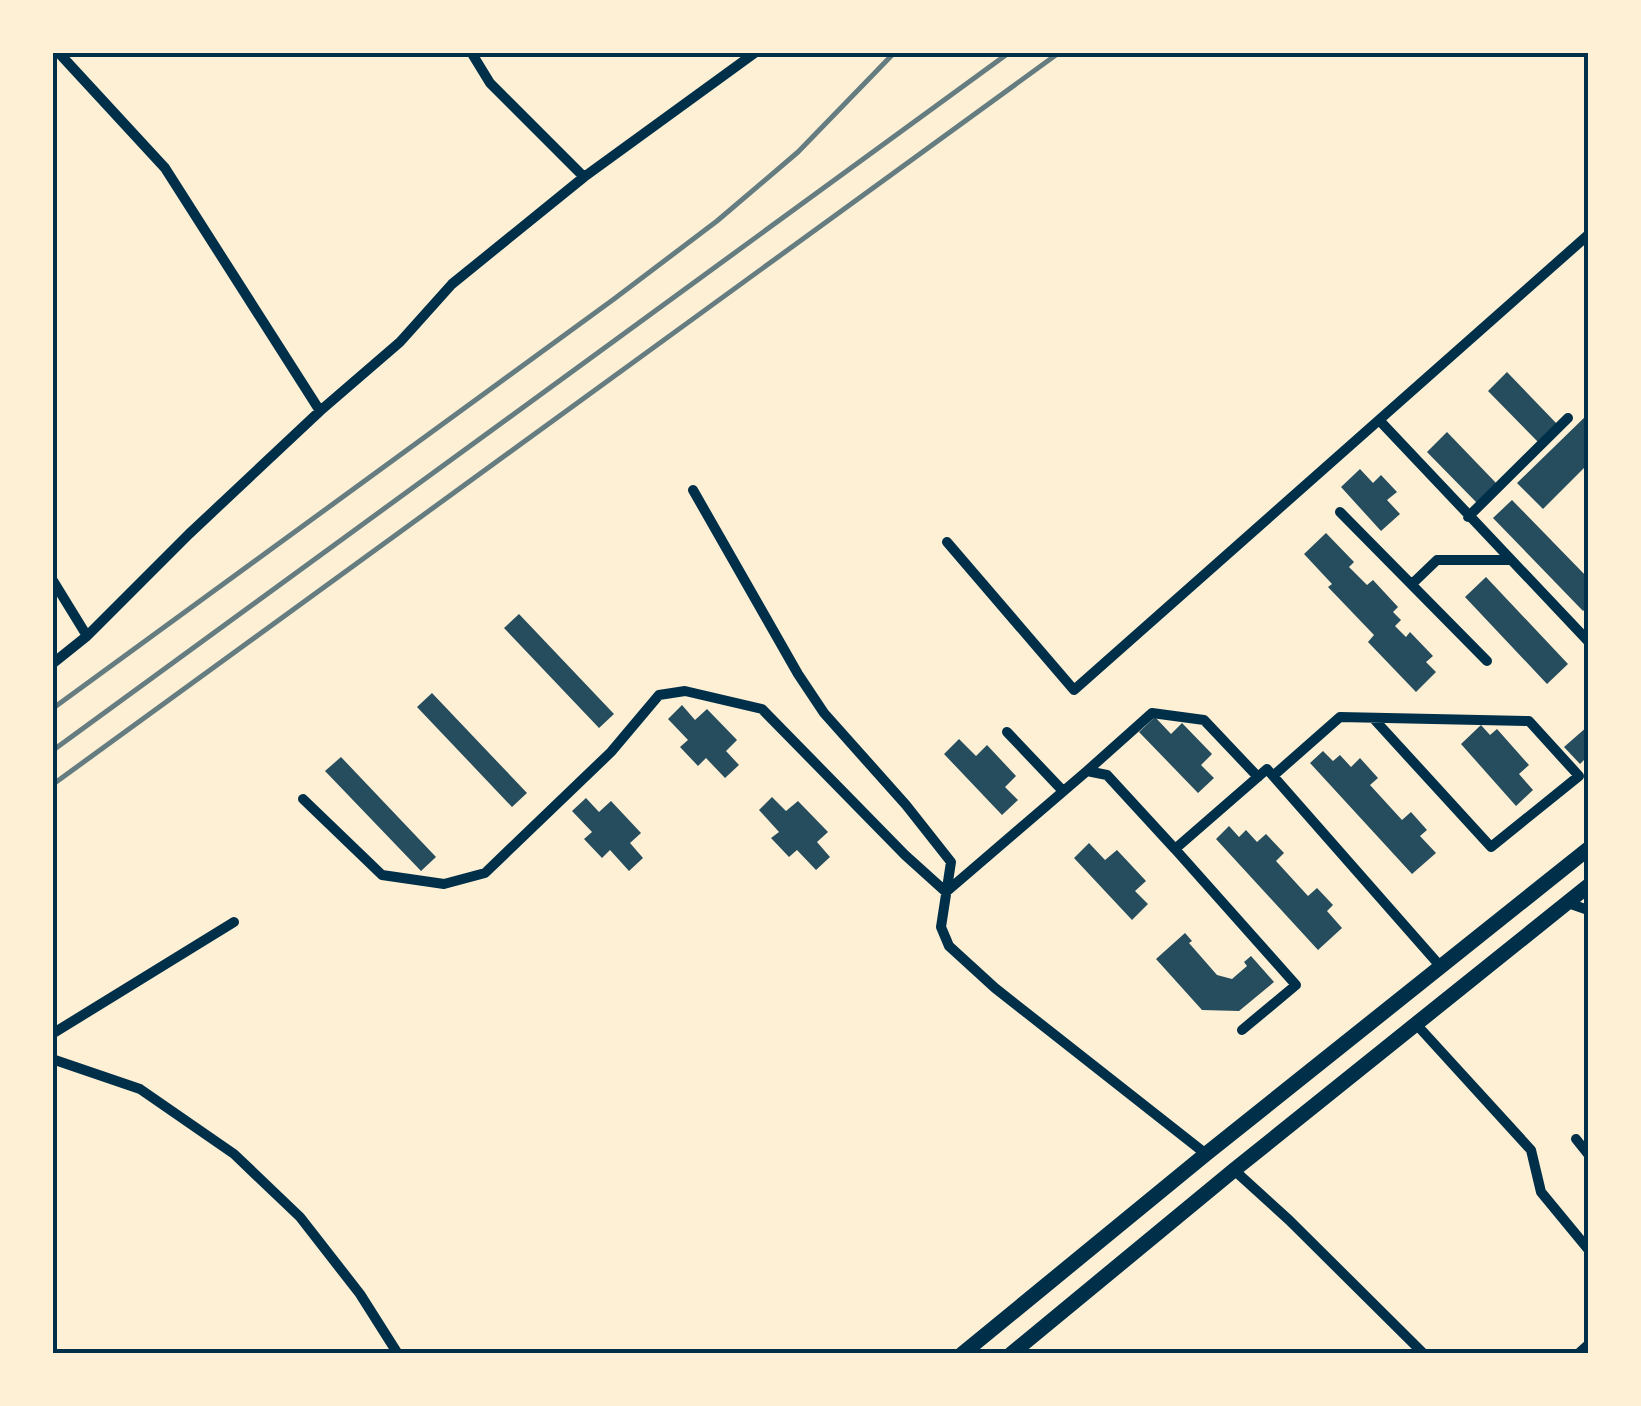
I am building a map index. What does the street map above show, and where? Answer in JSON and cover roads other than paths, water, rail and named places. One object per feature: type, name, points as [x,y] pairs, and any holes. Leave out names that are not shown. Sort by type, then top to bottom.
[{"type":"main road","points":[[962,1354],[1588,849]]},
{"type":"main road","points":[[1011,1354],[1588,886]]},
{"type":"main road","points":[[1206,1154],[1234,1170]]},
{"type":"street","points":[[58,52],[166,168],[320,411]]},
{"type":"street","points":[[471,52],[490,83],[584,177]]},
{"type":"street","points":[[52,664],[87,636],[320,411],[400,342],[452,284],[584,177],[756,52]]},
{"type":"street","points":[[947,542],[1074,690],[1588,235]]},
{"type":"street","points":[[1468,517],[1568,418]]},
{"type":"street","points":[[1379,420],[1588,641]]},
{"type":"street","points":[[694,490],[824,713],[951,862],[941,927],[949,946],[995,988],[1206,1154]]},
{"type":"street","points":[[1340,512],[1487,661]]},
{"type":"street","points":[[1413,584],[1438,560],[1510,560]]},
{"type":"street","points":[[52,579],[87,636]]},
{"type":"street","points":[[303,799],[382,875],[444,884],[485,873],[611,752],[659,694],[685,691],[762,709],[946,892]]},
{"type":"street","points":[[946,892],[1152,713],[1204,720],[1258,776]]},
{"type":"street","points":[[1273,776],[1340,717],[1529,721],[1579,776],[1491,847],[1373,718]]},
{"type":"street","points":[[1007,732],[1063,791]]},
{"type":"street","points":[[1175,849],[1266,769],[1441,967]]},
{"type":"street","points":[[1087,771],[1107,775],[1296,985],[1242,1030]]},
{"type":"street","points":[[1568,902],[1588,910]]},
{"type":"street","points":[[52,1034],[234,922]]},
{"type":"street","points":[[1416,1024],[1531,1150],[1542,1192],[1588,1250]]},
{"type":"street","points":[[52,1059],[140,1088],[234,1154],[300,1217],[360,1294],[398,1354]]},
{"type":"street","points":[[1576,1139],[1588,1154]]},
{"type":"street","points":[[1234,1170],[1424,1354]]},
{"type":"street","points":[[1578,1354],[1588,1345]]},
{"type":"railway","points":[[52,709],[717,221],[798,152],[895,52]]},
{"type":"railway","points":[[52,751],[1010,52]]},
{"type":"railway","points":[[52,785],[1060,52]]}]
